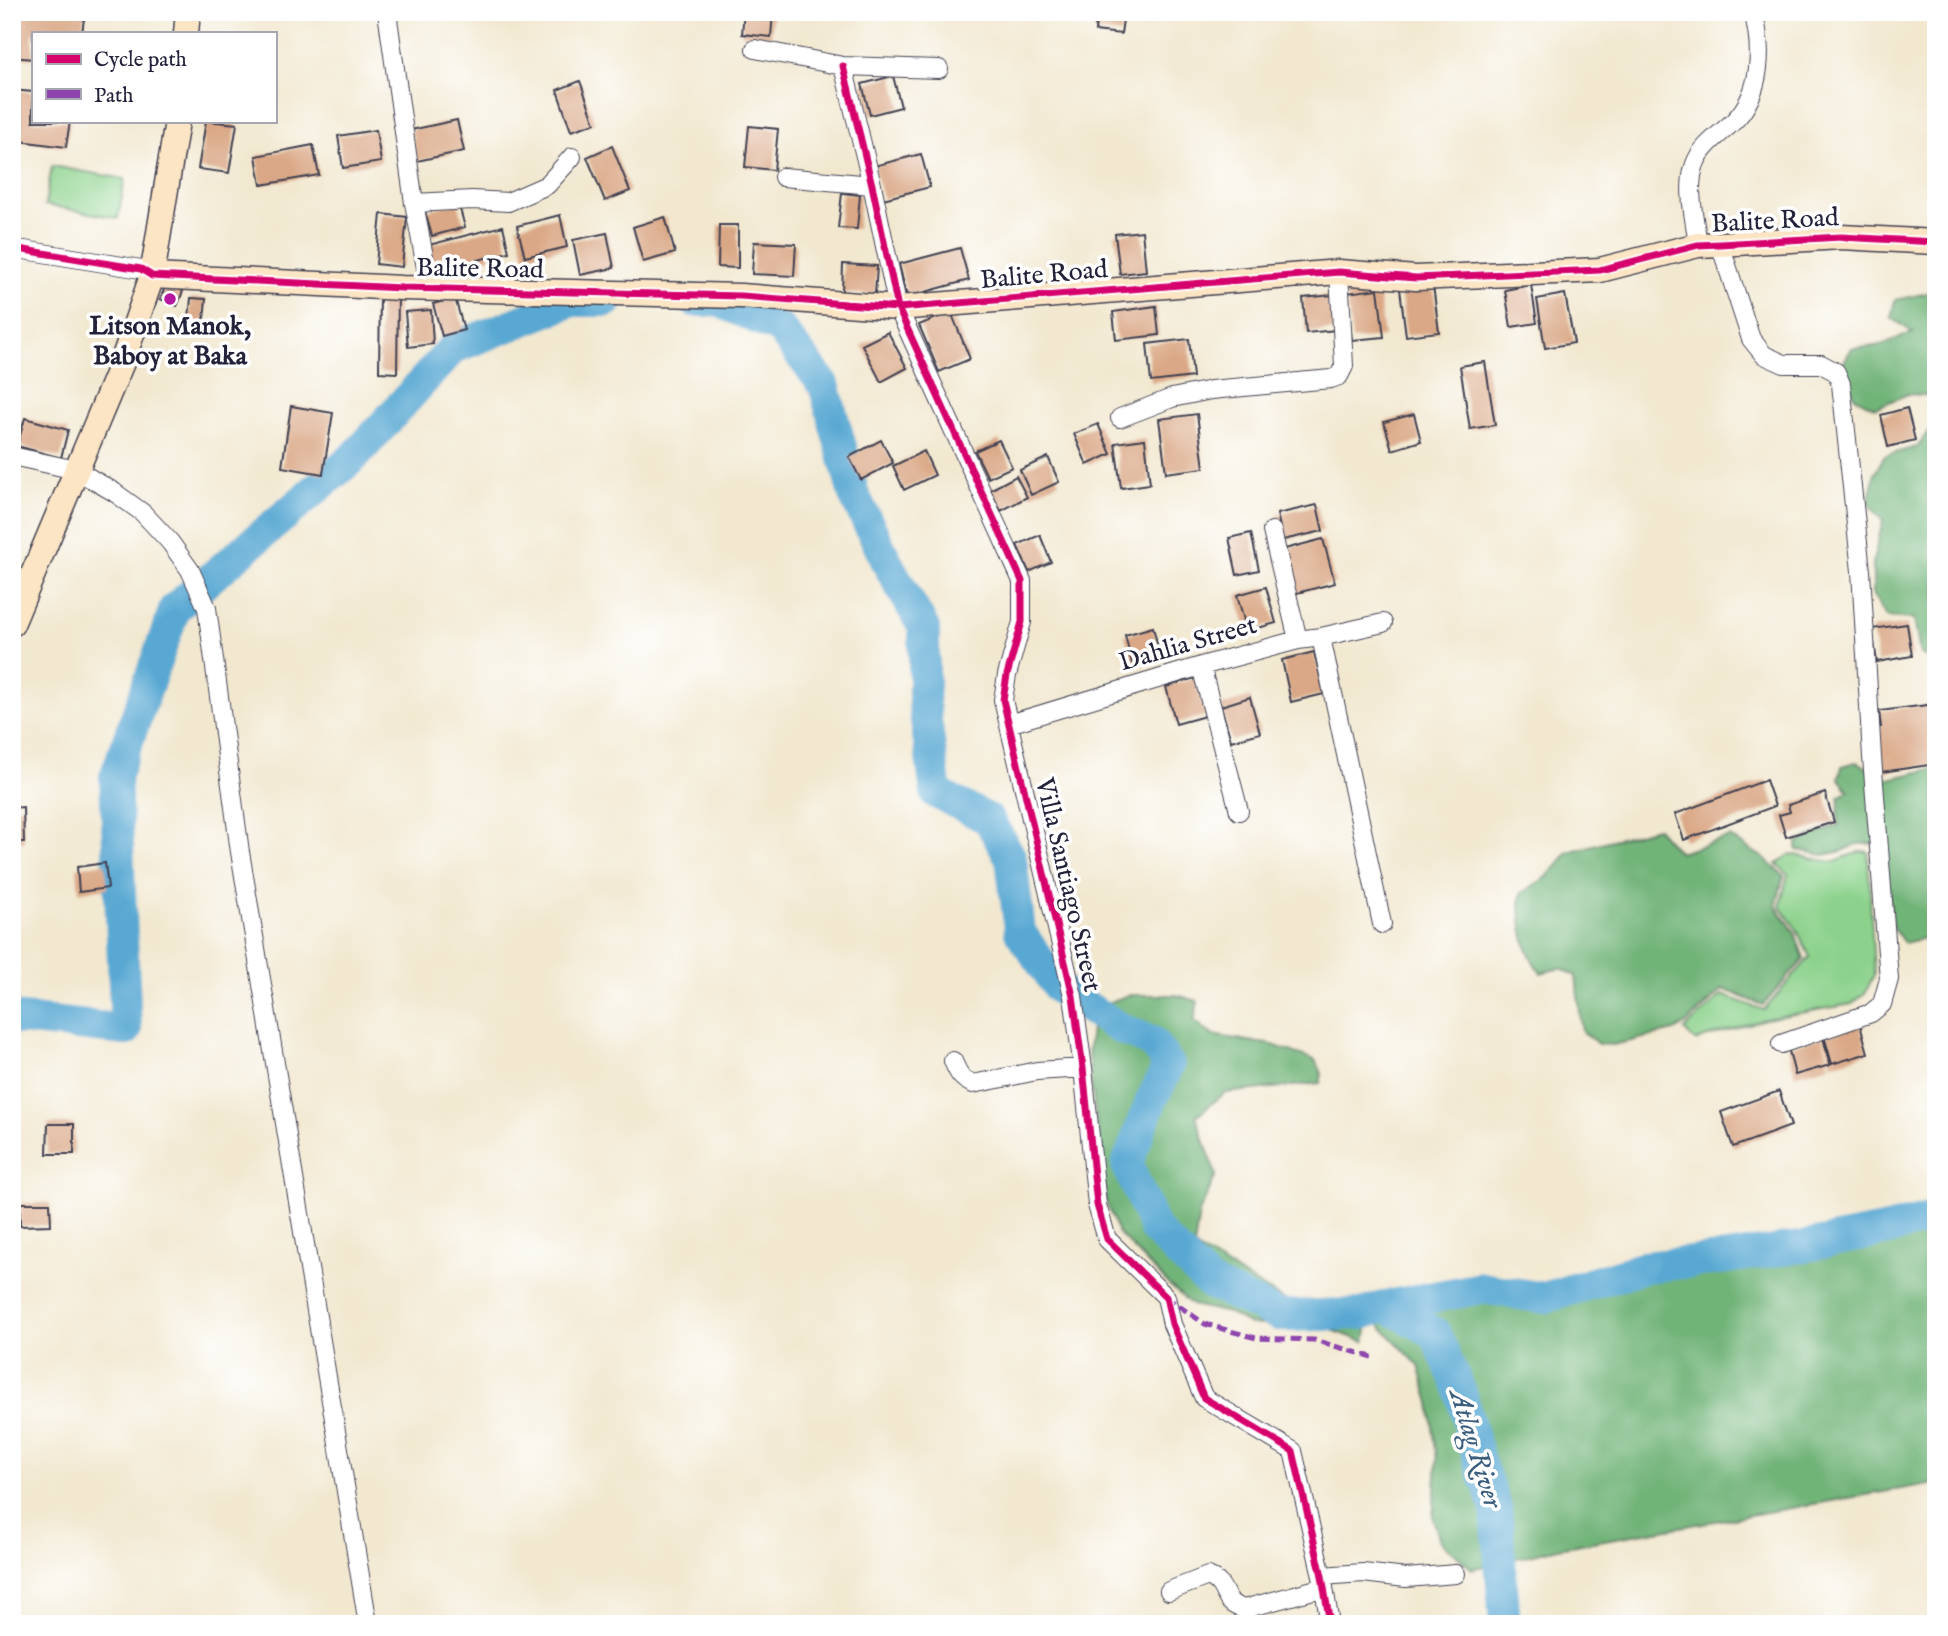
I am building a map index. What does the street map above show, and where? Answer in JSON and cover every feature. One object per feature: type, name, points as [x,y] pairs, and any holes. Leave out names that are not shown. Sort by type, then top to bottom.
[{"type":"street","points":[[186,32],[188,12]]},
{"type":"street","points":[[387,12],[414,202],[430,289]]},
{"type":"street","points":[[1753,12],[1759,56],[1751,99],[1737,118],[1703,149],[1691,178],[1709,245],[1751,339],[1764,355],[1784,364],[1821,364],[1836,372],[1840,384],[1861,571],[1889,979],[1882,1004],[1871,1013],[1781,1044]]},
{"type":"street","points":[[755,49],[843,66],[939,69]]},
{"type":"street","name":"Villa Santiago Street","points":[[843,66],[898,308],[1022,581],[1022,622],[1003,700],[1073,996],[1097,1205],[1107,1239],[1166,1297],[1172,1324],[1204,1398],[1293,1451],[1323,1581],[1330,1624]]},
{"type":"street","points":[[12,624],[122,360],[152,276],[177,122]]},
{"type":"street","points":[[414,202],[509,202],[547,185],[572,157]]},
{"type":"street","points":[[783,177],[872,185]]},
{"type":"street","name":"Balite Road","points":[[152,276],[430,289],[751,297],[898,308],[1339,272],[1416,278],[1600,270],[1709,245],[1841,237],[1936,242]]},
{"type":"street","points":[[12,248],[141,269],[152,276]]},
{"type":"street","points":[[1120,418],[1172,398],[1200,391],[1331,379],[1339,376],[1343,366],[1339,272]]},
{"type":"street","points":[[12,456],[76,470],[143,513],[170,542],[190,570],[207,608],[240,852],[368,1624]]},
{"type":"street","points":[[1272,531],[1298,640]]},
{"type":"street","name":"Dahlia Street","points":[[1009,724],[1200,666],[1298,640],[1383,623]]},
{"type":"street","points":[[1321,637],[1382,924]]},
{"type":"street","points":[[1200,666],[1239,811]]},
{"type":"street","points":[[953,1061],[959,1075],[973,1083],[1037,1072],[1083,1068]]},
{"type":"street","points":[[1169,1591],[1209,1576],[1217,1579],[1226,1599],[1233,1606],[1244,1609],[1323,1581],[1363,1573],[1406,1577],[1456,1574]]},
{"type":"green space","points":[[52,166],[125,179],[118,218],[45,205]]},
{"type":"green space","points":[[1936,291],[1936,396],[1908,394],[1875,408],[1855,397],[1841,367],[1852,348],[1883,345],[1913,333],[1891,317],[1895,300]]},
{"type":"green space","points":[[1936,427],[1936,660],[1920,654],[1914,619],[1886,617],[1873,594],[1873,561],[1883,521],[1868,502],[1875,473],[1884,456],[1917,447],[1929,430]]},
{"type":"green space","points":[[1856,762],[1889,779],[1936,768],[1936,935],[1905,943],[1893,929],[1883,843],[1856,844],[1843,851],[1824,855],[1797,850],[1797,842],[1838,825],[1839,797],[1849,791],[1839,779],[1842,766]]},
{"type":"green space","points":[[1657,828],[1679,853],[1730,837],[1784,875],[1776,906],[1795,933],[1804,959],[1763,1005],[1723,989],[1686,1024],[1674,1031],[1613,1045],[1598,1044],[1582,1031],[1576,976],[1561,968],[1541,973],[1530,956],[1520,914],[1521,893],[1547,877],[1568,852]]},
{"type":"green space","points":[[1862,851],[1868,852],[1874,975],[1865,993],[1852,1004],[1765,1019],[1695,1041],[1684,1030],[1722,995],[1764,1010],[1810,957],[1797,930],[1780,906],[1788,874],[1777,864],[1791,854],[1832,862]]},
{"type":"green space","points":[[1129,995],[1176,995],[1198,1001],[1194,1020],[1212,1035],[1273,1045],[1315,1060],[1322,1074],[1320,1083],[1225,1093],[1196,1116],[1216,1175],[1199,1213],[1194,1247],[1286,1301],[1343,1300],[1346,1306],[1354,1306],[1367,1330],[1365,1342],[1332,1330],[1248,1324],[1228,1313],[1192,1305],[1118,1233],[1106,1202],[1088,1055],[1093,1008]]},
{"type":"green space","points":[[1901,1215],[1936,1242],[1936,1483],[1558,1548],[1472,1569],[1440,1541],[1433,1519],[1437,1460],[1430,1403],[1419,1366],[1376,1321],[1368,1302],[1474,1278],[1539,1286]]},
{"type":"building","points":[[12,12],[85,12],[82,32],[32,32],[32,59],[12,57]]},
{"type":"building","points":[[744,12],[773,12],[771,37],[742,34]]},
{"type":"building","points":[[1097,12],[1124,12],[1121,34],[1095,31]]},
{"type":"building","points":[[893,76],[901,107],[870,115],[862,84]]},
{"type":"building","points":[[580,81],[595,123],[571,131],[557,90]]},
{"type":"building","points":[[12,90],[32,92],[32,122],[70,122],[66,147],[12,140]]},
{"type":"building","points":[[457,120],[464,151],[417,161],[411,130]]},
{"type":"building","points":[[206,122],[237,124],[229,173],[198,169]]},
{"type":"building","points":[[749,126],[778,129],[774,170],[745,167]]},
{"type":"building","points":[[376,130],[381,162],[343,168],[338,136]]},
{"type":"building","points":[[313,145],[319,175],[261,185],[256,156]]},
{"type":"building","points":[[612,146],[630,191],[605,201],[587,157]]},
{"type":"building","points":[[921,154],[930,187],[883,199],[874,166]]},
{"type":"building","points":[[842,193],[860,195],[857,229],[838,228]]},
{"type":"building","points":[[458,202],[465,227],[432,236],[425,211]]},
{"type":"building","points":[[381,214],[407,217],[402,267],[376,264]]},
{"type":"building","points":[[560,215],[567,247],[525,257],[517,226]]},
{"type":"building","points":[[665,217],[675,253],[643,262],[633,227]]},
{"type":"building","points":[[719,225],[738,225],[738,268],[718,267]]},
{"type":"building","points":[[503,226],[509,252],[435,271],[429,245]]},
{"type":"building","points":[[1142,231],[1146,271],[1120,274],[1115,234]]},
{"type":"building","points":[[607,233],[614,268],[580,275],[573,240]]},
{"type":"building","points":[[754,242],[796,244],[794,276],[752,274]]},
{"type":"building","points":[[960,248],[969,280],[907,297],[899,264]]},
{"type":"building","points":[[843,264],[877,266],[875,295],[842,293]]},
{"type":"building","points":[[166,285],[183,291],[177,306],[160,299]]},
{"type":"building","points":[[1433,285],[1439,332],[1406,336],[1400,289]]},
{"type":"building","points":[[1531,285],[1537,323],[1511,327],[1505,290]]},
{"type":"building","points":[[1378,289],[1384,337],[1352,340],[1346,293]]},
{"type":"building","points":[[380,293],[398,293],[397,373],[379,372]]},
{"type":"building","points":[[1565,294],[1574,343],[1545,348],[1537,299]]},
{"type":"building","points":[[1333,295],[1336,330],[1306,333],[1303,298]]},
{"type":"building","points":[[191,298],[206,299],[203,330],[188,328]]},
{"type":"building","points":[[455,298],[464,330],[442,336],[433,304]]},
{"type":"building","points":[[1156,306],[1159,335],[1116,340],[1113,312]]},
{"type":"building","points":[[431,310],[433,344],[408,347],[405,312]]},
{"type":"building","points":[[951,312],[970,359],[939,372],[919,325]]},
{"type":"building","points":[[888,332],[907,368],[881,382],[862,345]]},
{"type":"building","points":[[1189,339],[1193,377],[1151,382],[1147,344]]},
{"type":"building","points":[[1485,362],[1495,425],[1470,429],[1460,366]]},
{"type":"building","points":[[291,406],[333,413],[323,474],[282,467]]},
{"type":"building","points":[[1907,408],[1915,440],[1888,447],[1881,415]]},
{"type":"building","points":[[1197,414],[1204,468],[1166,473],[1159,419]]},
{"type":"building","points":[[1414,414],[1421,441],[1392,450],[1384,422]]},
{"type":"building","points":[[25,418],[68,430],[61,458],[17,446]]},
{"type":"building","points":[[1098,424],[1111,454],[1087,465],[1074,434]]},
{"type":"building","points":[[1145,439],[1150,484],[1121,488],[1115,443]]},
{"type":"building","points":[[881,440],[893,463],[861,480],[849,457]]},
{"type":"building","points":[[999,440],[1012,467],[988,478],[975,451]]},
{"type":"building","points":[[924,451],[935,475],[904,490],[893,466]]},
{"type":"building","points":[[1048,457],[1059,482],[1031,495],[1020,470]]},
{"type":"building","points":[[1016,476],[1027,497],[1001,511],[990,490]]},
{"type":"building","points":[[1317,505],[1323,531],[1283,540],[1277,514]]},
{"type":"building","points":[[1251,533],[1259,570],[1237,575],[1229,538]]},
{"type":"building","points":[[1040,535],[1051,562],[1029,572],[1017,545]]},
{"type":"building","points":[[1323,539],[1335,583],[1293,594],[1281,550]]},
{"type":"building","points":[[1266,587],[1276,623],[1247,631],[1237,595]]},
{"type":"building","points":[[1907,624],[1912,656],[1877,662],[1872,629]]},
{"type":"building","points":[[1153,627],[1160,655],[1132,663],[1125,635]]},
{"type":"building","points":[[1314,652],[1324,694],[1291,702],[1282,660]]},
{"type":"building","points":[[1195,678],[1205,716],[1176,724],[1166,687]]},
{"type":"building","points":[[1250,697],[1260,733],[1231,741],[1221,706]]},
{"type":"building","points":[[1936,704],[1936,764],[1881,772],[1876,728],[1881,727],[1879,711]]},
{"type":"building","points":[[1766,780],[1775,806],[1684,840],[1675,814]]},
{"type":"building","points":[[1825,793],[1834,822],[1786,837],[1779,815],[1790,812],[1788,805]]},
{"type":"building","points":[[23,807],[24,842],[12,842],[12,808]]},
{"type":"building","points":[[12,862],[18,862],[16,884],[12,884]]},
{"type":"building","points":[[105,863],[108,888],[79,892],[77,867]]},
{"type":"building","points":[[1860,1025],[1868,1053],[1832,1064],[1824,1036]]},
{"type":"building","points":[[1823,1037],[1830,1065],[1795,1075],[1788,1047]]},
{"type":"building","points":[[1779,1091],[1791,1126],[1733,1147],[1721,1112]]},
{"type":"building","points":[[48,1124],[74,1124],[74,1154],[47,1154]]},
{"type":"building","points":[[12,1157],[16,1157],[15,1185],[12,1185]]},
{"type":"building","points":[[20,1203],[50,1203],[51,1225],[20,1226]]},
{"type":"waterway","points":[[12,1018],[126,1030],[115,777],[175,608],[355,456],[453,348],[572,301],[607,301]]},
{"type":"waterway","points":[[694,301],[718,301],[780,329],[824,385],[854,495],[891,570],[924,628],[924,705],[936,793],[988,819],[1011,858],[1020,932],[1059,989],[1118,1027],[1152,1042],[1169,1065],[1151,1101],[1127,1164],[1155,1230],[1209,1283],[1281,1316],[1362,1314],[1386,1306],[1482,1288],[1544,1298],[1644,1267],[1801,1247],[1888,1230],[1936,1217]]},
{"type":"waterway","name":"Atlag River","points":[[1386,1306],[1435,1333],[1461,1393],[1478,1458],[1496,1508],[1505,1624]]},
{"type":"marked path","points":[[1166,1297],[1205,1324],[1256,1338],[1314,1340],[1372,1357]]},
{"type":"cycle path","points":[[843,66],[898,308],[1022,581],[1022,622],[1003,700],[1073,996],[1097,1205],[1107,1239],[1166,1297],[1172,1324],[1204,1398],[1293,1451],[1322,1576],[1330,1624]]},
{"type":"cycle path","points":[[12,248],[141,269],[152,276],[402,288],[741,296],[898,308],[1339,272],[1416,278],[1600,270],[1698,245],[1841,237],[1936,242]]},
{"type":"place","name":"Litson Manok, Baboy at Baka","points":[[170,299]]}]
